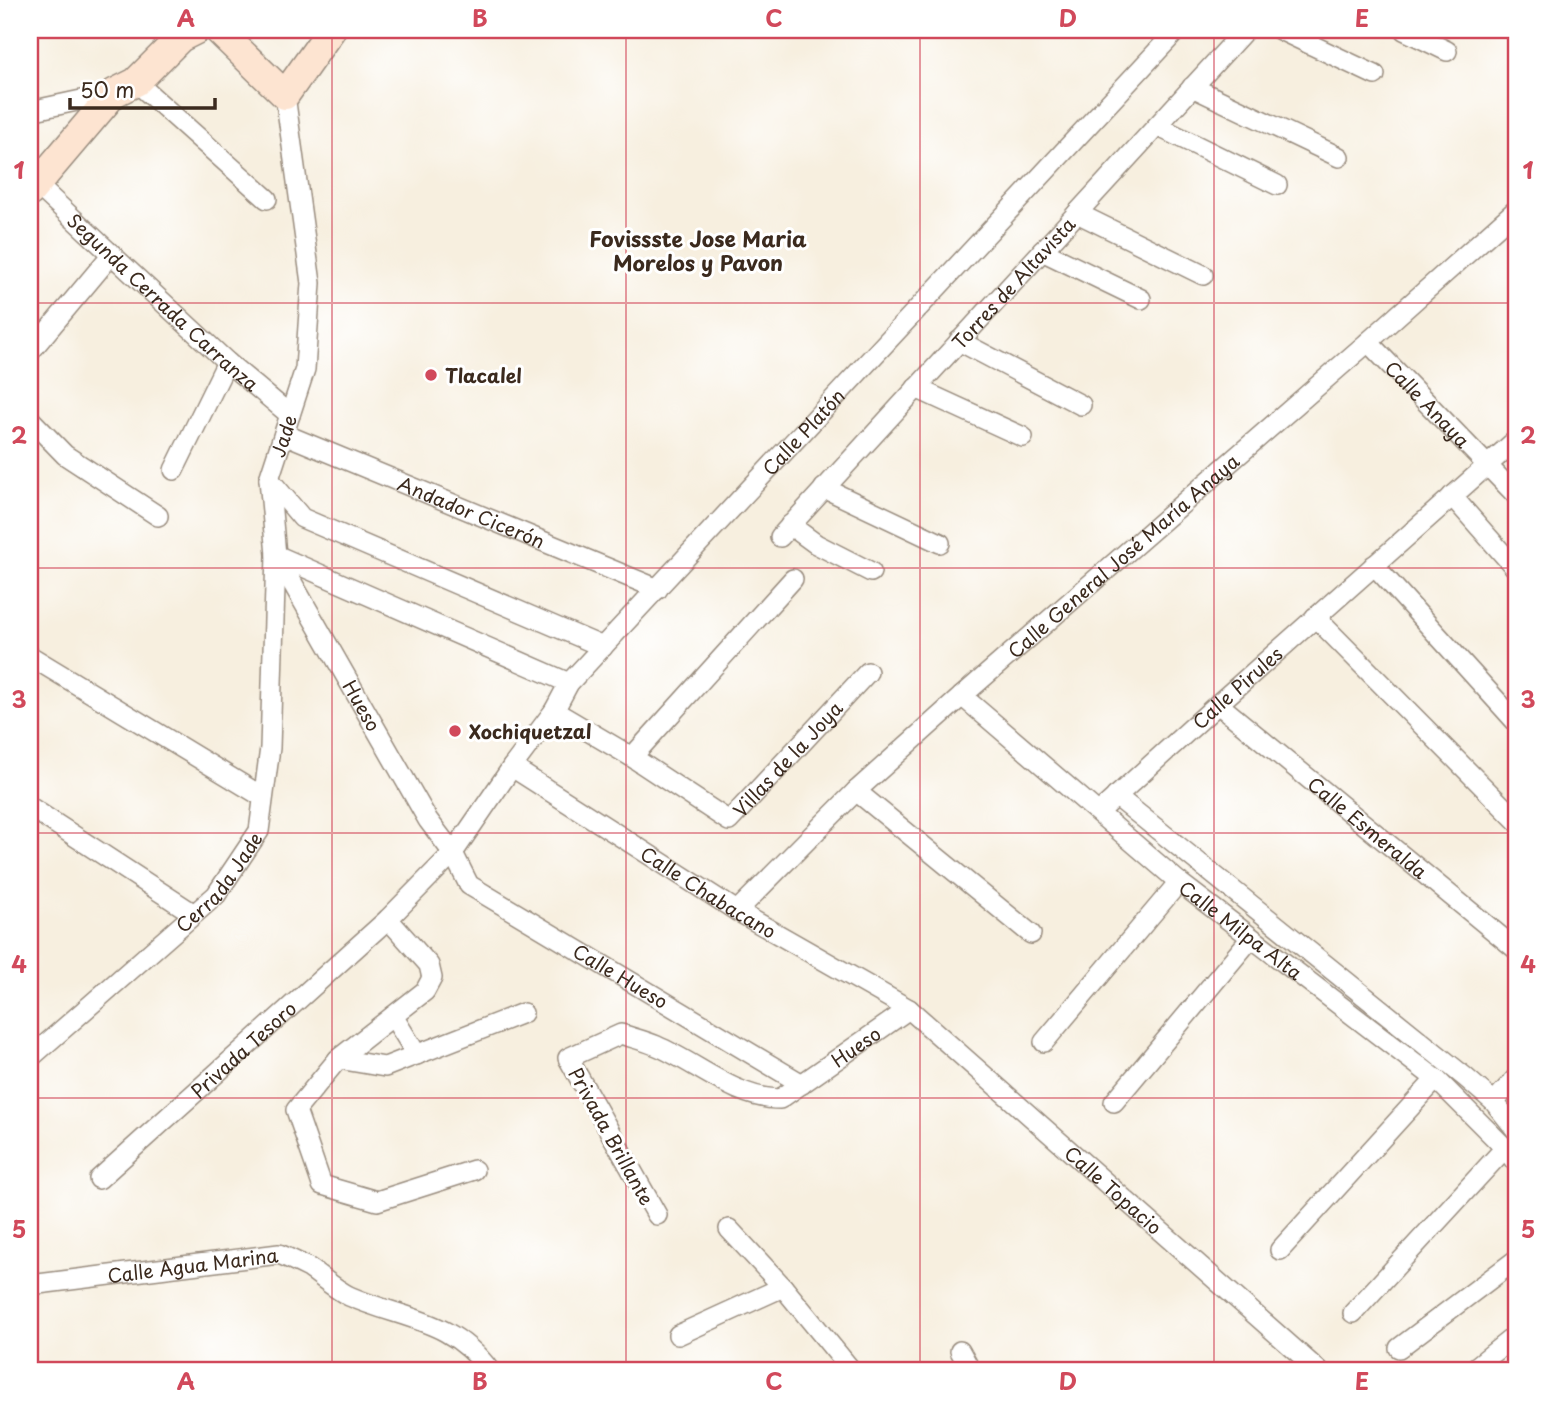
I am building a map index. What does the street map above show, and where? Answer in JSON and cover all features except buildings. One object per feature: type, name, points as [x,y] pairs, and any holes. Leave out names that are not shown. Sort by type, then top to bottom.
[{"type":"street","points":[[218,30],[285,95],[328,31]]},
{"type":"street","name":"Calle Platón","points":[[453,853],[554,710],[569,683],[1177,30]]},
{"type":"street","name":"Torres de Altavista","points":[[871,572],[785,531],[1245,30]]},
{"type":"street","points":[[1280,30],[1375,75]]},
{"type":"street","points":[[1404,30],[1447,51]]},
{"type":"street","points":[[33,188],[178,33]]},
{"type":"street","points":[[1192,87],[1339,157]]},
{"type":"street","points":[[30,111],[125,88]]},
{"type":"street","points":[[125,88],[267,199]]},
{"type":"street","name":"Jade","points":[[276,555],[269,479],[305,369],[311,284],[285,95]]},
{"type":"street","points":[[1157,126],[1277,185]]},
{"type":"street","name":"Segunda Cerrada Carranza","points":[[33,188],[112,254],[227,362],[287,425]]},
{"type":"street","name":"Calle General José María Anaya","points":[[737,911],[856,791],[1517,209]]},
{"type":"street","points":[[1077,213],[1203,275]]},
{"type":"street","points":[[1042,251],[1141,299]]},
{"type":"street","points":[[30,352],[112,254]]},
{"type":"street","points":[[959,341],[1082,405]]},
{"type":"street","name":"Calle Anaya","points":[[1368,342],[1517,496]]},
{"type":"street","points":[[174,470],[227,362]]},
{"type":"street","points":[[916,388],[1023,438]]},
{"type":"street","points":[[30,419],[65,455],[158,516]]},
{"type":"street","name":"Andador Cicerón","points":[[287,425],[658,589]]},
{"type":"street","name":"Calle Pirules","points":[[1099,812],[1517,439]]},
{"type":"street","points":[[269,479],[302,518],[603,647]]},
{"type":"street","points":[[824,488],[940,543]]},
{"type":"street","points":[[1452,496],[1517,570]]},
{"type":"street","points":[[276,555],[569,683]]},
{"type":"street","name":"Cerrada Jade","points":[[30,1058],[216,895],[259,831],[270,748],[276,555]]},
{"type":"street","name":"Hueso","points":[[276,555],[428,820],[453,853]]},
{"type":"street","points":[[1374,565],[1517,723]]},
{"type":"street","points":[[632,757],[793,579]]},
{"type":"street","points":[[1315,617],[1517,821]]},
{"type":"street","points":[[30,656],[263,797]]},
{"type":"street","name":"Villas de la Joya","points":[[554,710],[729,821],[869,673]]},
{"type":"street","name":"Calle Milpa Alta","points":[[962,696],[1179,882],[1436,1079],[1505,1148],[1517,1164]]},
{"type":"street","name":"Calle Esmeralda","points":[[1218,704],[1517,950]]},
{"type":"street","name":"Calle Chabacano","points":[[512,767],[737,911],[909,1009]]},
{"type":"street","points":[[856,791],[1031,934]]},
{"type":"street","name":"Calle Milpa Alta","points":[[1116,796],[1455,1068],[1494,1102],[1517,1131]]},
{"type":"street","points":[[30,807],[194,915]]},
{"type":"street","name":"Privada Tesoro","points":[[99,1179],[388,919],[453,853]]},
{"type":"street","name":"Calle Hueso","points":[[453,853],[469,886],[803,1084]]},
{"type":"street","points":[[1044,1042],[1179,882]]},
{"type":"street","points":[[388,919],[429,965],[432,978],[425,991],[338,1059],[296,1110],[322,1185],[377,1201],[474,1170]]},
{"type":"street","points":[[1114,1102],[1251,938]]},
{"type":"street","name":"Hueso","points":[[568,1058],[621,1034],[657,1046],[735,1087],[765,1099],[780,1099],[909,1009]]},
{"type":"street","name":"Calle Topacio","points":[[909,1009],[1319,1371]]},
{"type":"street","points":[[338,1059],[385,1067],[523,1013]]},
{"type":"street","points":[[393,1016],[417,1055]]},
{"type":"street","name":"Privada Brillante","points":[[568,1058],[657,1214]]},
{"type":"street","points":[[1494,1102],[1517,1077]]},
{"type":"street","points":[[1280,1250],[1436,1079]]},
{"type":"street","points":[[1353,1313],[1505,1148]]},
{"type":"street","points":[[729,1230],[783,1287],[852,1371]]},
{"type":"street","name":"Calle Agua Marina","points":[[30,1285],[279,1254],[307,1268],[345,1294],[380,1309],[410,1316],[441,1328],[475,1351],[489,1371]]},
{"type":"street","points":[[1399,1348],[1517,1259]]},
{"type":"street","points":[[678,1335],[783,1287]]},
{"type":"street","points":[[1471,1371],[1517,1334]]},
{"type":"street","points":[[960,1351],[971,1371]]},
{"type":"place","name":"Tlacalel","points":[[431,375]]},
{"type":"place","name":"Xochiquetzal","points":[[455,731]]},
{"type":"district","name":"Fovissste Jose Maria Morelos y Pavon","points":[[698,250]]}]
